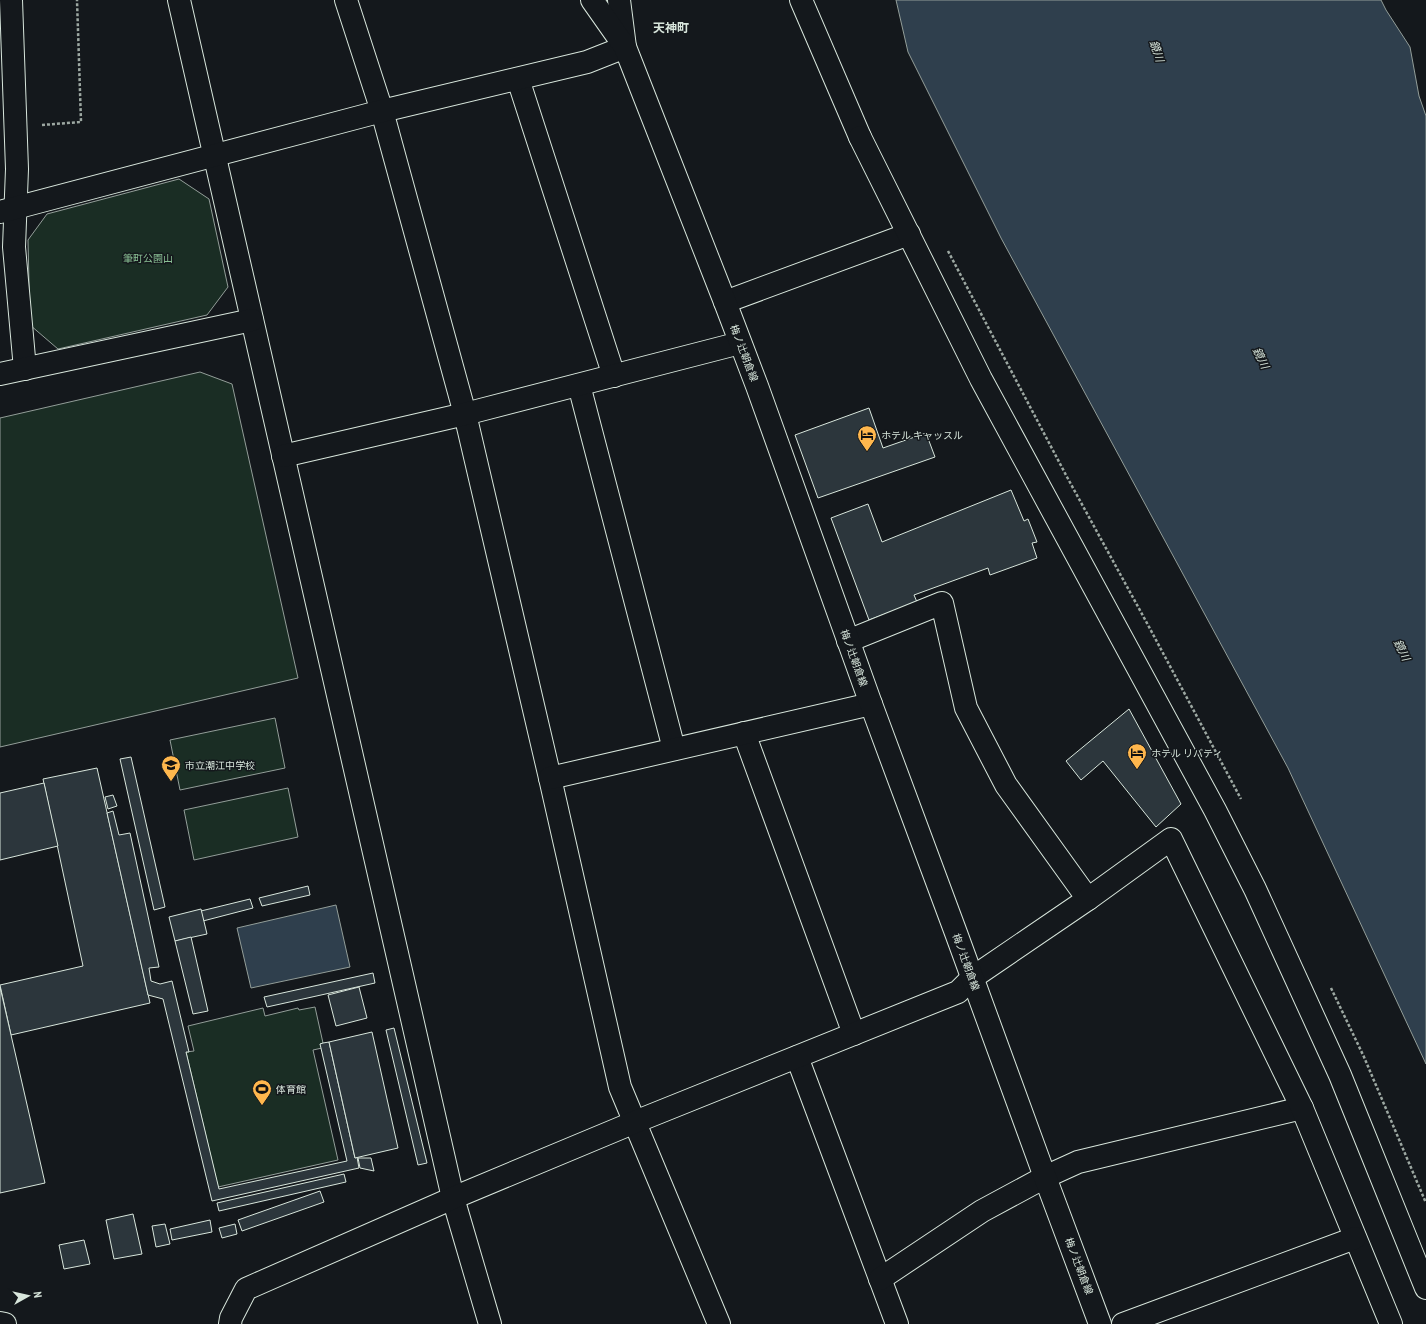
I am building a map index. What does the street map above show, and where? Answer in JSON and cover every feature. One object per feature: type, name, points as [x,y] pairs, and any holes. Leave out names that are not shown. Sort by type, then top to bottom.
[{"type":"street","points":[[10,0],[17,170],[8,210],[14,247],[25,369]]},
{"type":"street","points":[[180,0],[453,1198],[490,1324]]},
{"type":"street","points":[[346,0],[382,111],[465,414],[620,1087],[719,1324]]},
{"type":"street","name":"梅ノ辻朝倉線","points":[[592,0],[625,47],[725,302],[871,704],[1100,1324]]},
{"type":"street","points":[[8,210],[382,111],[587,62],[625,47],[619,0]]},
{"type":"street","points":[[801,0],[860,137],[981,379],[1211,803],[1255,889],[1340,1075],[1426,1288]]},
{"type":"street","points":[[518,79],[614,376]]},
{"type":"street","points":[[725,302],[909,234]]},
{"type":"street","points":[[0,374],[252,320]]},
{"type":"street","points":[[283,456],[465,414],[740,343]]},
{"type":"street","points":[[579,384],[674,749]]},
{"type":"street","points":[[848,641],[942,603],[966,708],[1006,785],[1088,899]]},
{"type":"street","points":[[550,778],[871,704]]},
{"type":"street","points":[[744,733],[854,1034]]},
{"type":"street","points":[[230,1324],[231,1318],[246,1290],[453,1198],[635,1122],[958,992],[972,978],[1088,899],[1170,839],[1302,1108],[1391,1324]]},
{"type":"street","points":[[797,1057],[897,1324]]},
{"type":"street","points":[[880,1279],[982,1211],[1045,1177],[1078,1162],[1302,1108]]},
{"type":"street","points":[[1123,1324],[1355,1238]]},
{"type":"street","points":[[0,1323],[5,1324]]},
{"type":"path","points":[[15,126],[81,122],[78,0]]},
{"type":"green space","name":"筆町公園山","points":[[179,179],[209,199],[228,287],[207,315],[58,349],[30,325],[28,240],[47,214]]},
{"type":"green space","points":[[200,372],[232,384],[298,678],[0,747],[0,418]]},
{"type":"green space","points":[[275,718],[285,768],[180,790],[170,740]]},
{"type":"green space","points":[[288,788],[298,837],[194,860],[184,810]]},
{"type":"green space","name":"体育館","points":[[315,1007],[323,1043],[320,1044],[322,1048],[313,1050],[338,1160],[218,1187],[186,1052],[194,1051],[188,1026],[263,1008],[265,1016],[298,1008],[299,1010]]},
{"type":"water","name":"鏡川","points":[[896,0],[1381,0],[1410,47],[1419,96],[1426,116],[1426,1064],[1288,768],[1001,238],[908,52]]},
{"type":"water","points":[[336,905],[350,967],[251,988],[237,928]]},
{"type":"building","name":"ホテル キャッスル","points":[[869,408],[883,448],[926,433],[935,457],[818,498],[795,435]]},
{"type":"building","points":[[1011,490],[1024,521],[1028,519],[1037,542],[1032,543],[1037,558],[990,575],[988,568],[914,595],[917,602],[869,620],[831,518],[868,504],[882,542]]},
{"type":"building","name":"ホテル リバティ","points":[[1129,709],[1181,804],[1156,827],[1103,761],[1081,780],[1066,761]]},
{"type":"building","points":[[131,757],[165,907],[154,910],[120,759]]},
{"type":"building","points":[[97,768],[150,1003],[11,1035],[0,985],[83,966],[43,779]]},
{"type":"building","points":[[44,783],[58,846],[0,860],[0,793]]},
{"type":"building","points":[[113,795],[117,806],[108,809],[105,797]]},
{"type":"building","points":[[113,811],[119,835],[130,833],[159,967],[149,968],[151,981],[160,984],[172,981],[189,1052],[186,1052],[219,1189],[347,1161],[320,1044],[329,1042],[355,1158],[357,1157],[359,1168],[212,1201],[163,999],[148,995],[107,813]]},
{"type":"building","points":[[308,886],[310,895],[262,906],[259,898]]},
{"type":"building","points":[[250,899],[253,908],[203,921],[201,911]]},
{"type":"building","points":[[201,909],[207,934],[175,941],[169,917]]},
{"type":"building","points":[[191,937],[208,1011],[193,1014],[175,941]]},
{"type":"building","points":[[373,973],[375,983],[267,1007],[264,997]]},
{"type":"building","points":[[0,987],[45,1183],[0,1193]]},
{"type":"building","points":[[359,987],[367,1018],[336,1026],[328,995]]},
{"type":"building","points":[[394,1028],[427,1163],[418,1165],[386,1030]]},
{"type":"building","points":[[372,1032],[398,1148],[355,1158],[329,1042]]},
{"type":"building","points":[[358,1158],[371,1158],[374,1171],[360,1168]]},
{"type":"building","points":[[344,1174],[346,1182],[219,1211],[217,1203]]},
{"type":"building","points":[[320,1191],[324,1202],[242,1231],[238,1220]]},
{"type":"building","points":[[133,1214],[142,1254],[114,1259],[106,1220]]},
{"type":"building","points":[[210,1220],[212,1232],[172,1240],[170,1229]]},
{"type":"building","points":[[165,1224],[170,1244],[156,1247],[152,1226]]},
{"type":"building","points":[[235,1224],[237,1234],[222,1238],[219,1228]]},
{"type":"building","points":[[84,1240],[90,1264],[64,1269],[59,1245]]},
{"type":"place","name":"ホテル キャッスル","points":[[867,452]]},
{"type":"place","name":"ホテル リバティ","points":[[1137,770]]},
{"type":"place","name":"市立潮江中学校","points":[[171,782]]},
{"type":"place","name":"体育館","points":[[262,1106]]},
{"type":"district","name":"天神町","points":[[671,27]]}]
